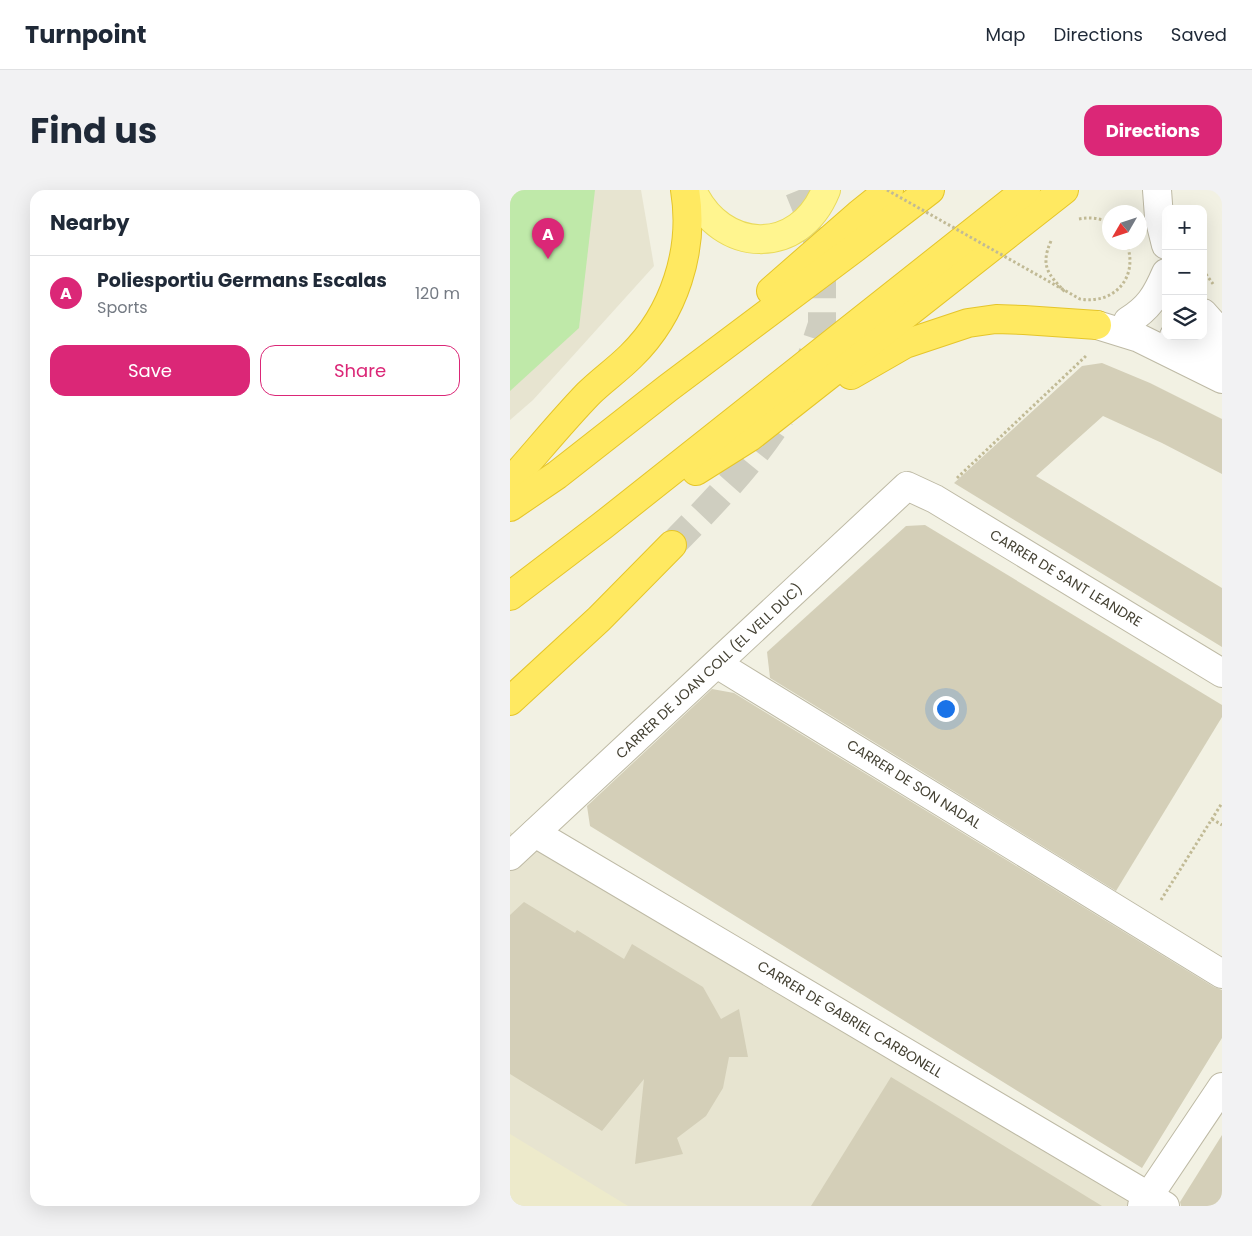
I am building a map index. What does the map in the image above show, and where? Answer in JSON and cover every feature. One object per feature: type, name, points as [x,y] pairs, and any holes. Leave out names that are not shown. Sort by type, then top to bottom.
[{"type":"highway","points":[[510,482],[589,393],[631,356],[651,333],[674,290],[686,251],[688,212],[686,190]]},
{"type":"highway","points":[[668,388],[790,274],[888,190]]},
{"type":"highway","points":[[510,507],[557,475],[668,388],[930,190]]},
{"type":"highway","points":[[510,596],[602,526],[1026,190]]},
{"type":"highway","points":[[750,437],[1064,190]]},
{"type":"highway","points":[[602,526],[750,437],[791,416],[851,375],[905,344],[968,323],[996,319],[1097,325]]},
{"type":"highway","points":[[510,701],[599,618],[672,545]]},
{"type":"main road","points":[[692,190],[708,216],[722,228],[736,236],[754,240],[787,233],[803,223],[822,200],[826,190]]},
{"type":"street","points":[[1157,190],[1162,229]]},
{"type":"street","points":[[1128,321],[1143,312],[1162,280]]},
{"type":"street","points":[[1207,317],[1222,334]]},
{"type":"street","points":[[1097,325],[1128,321],[1162,331]]},
{"type":"street","points":[[1097,325],[1139,338],[1222,379]]},
{"type":"street","points":[[1184,340],[1222,355]]},
{"type":"street","name":"CARRER DE SANT LEANDRE","points":[[907,486],[935,498],[1222,673]]},
{"type":"street","name":"CARRER DE JOAN COLL (EL VELL DUC)","points":[[510,856],[907,486]]},
{"type":"street","name":"CARRER DE SON NADAL","points":[[717,664],[1222,974]]},
{"type":"street","name":"CARRER DE GABRIEL CARBONELL","points":[[535,833],[1152,1202]]},
{"type":"street","points":[[1152,1202],[1222,1087]]},
{"type":"path","points":[[888,190],[1080,299],[1092,301],[1102,299],[1114,293],[1128,274],[1131,263],[1130,250]]},
{"type":"path","points":[[1075,220],[1080,218],[1102,220]]},
{"type":"path","points":[[1053,237],[1048,248],[1046,261],[1049,275],[1072,299]]},
{"type":"path","points":[[935,498],[1090,352]]},
{"type":"path","points":[[1145,926],[1222,803]]},
{"type":"path","points":[[1212,819],[1222,825]]},
{"type":"shaded area","points":[[510,190],[641,190],[654,266],[533,400],[510,420]]},
{"type":"shaded area","points":[[510,832],[808,1011],[1141,1206],[510,1206]]},
{"type":"shaded area","points":[[510,1134],[628,1206],[510,1206]]},
{"type":"green space","points":[[510,190],[595,190],[579,328],[510,391]]},
{"type":"building","points":[[1102,363],[1150,383],[1222,419],[1222,474],[1162,443],[1103,416],[1036,476],[1222,588],[1222,647],[954,483],[1082,366]]},
{"type":"building","points":[[925,525],[1222,705],[1222,717],[1116,891],[770,678],[767,652],[906,526]]},
{"type":"building","points":[[712,689],[734,693],[1214,987],[1222,990],[1222,1038],[1142,1168],[590,826],[587,806]]},
{"type":"building","points":[[524,902],[575,933],[577,930],[624,959],[632,944],[703,987],[721,1019],[739,1009],[748,1057],[729,1057],[723,1088],[706,1116],[677,1138],[683,1154],[635,1164],[644,1079],[602,1131],[510,1074],[510,915]]},
{"type":"building","points":[[891,1077],[934,1103],[1102,1206],[811,1206]]},
{"type":"building","points":[[1222,1135],[1222,1206],[1181,1206],[1180,1202]]},
{"type":"tunnel","points":[[799,190],[812,222],[822,259],[822,324],[806,373]]},
{"type":"tunnel","points":[[672,545],[744,468],[781,417]]},
{"type":"place","name":"Poliesportiu Germans Escalas","points":[[548,259]]}]
